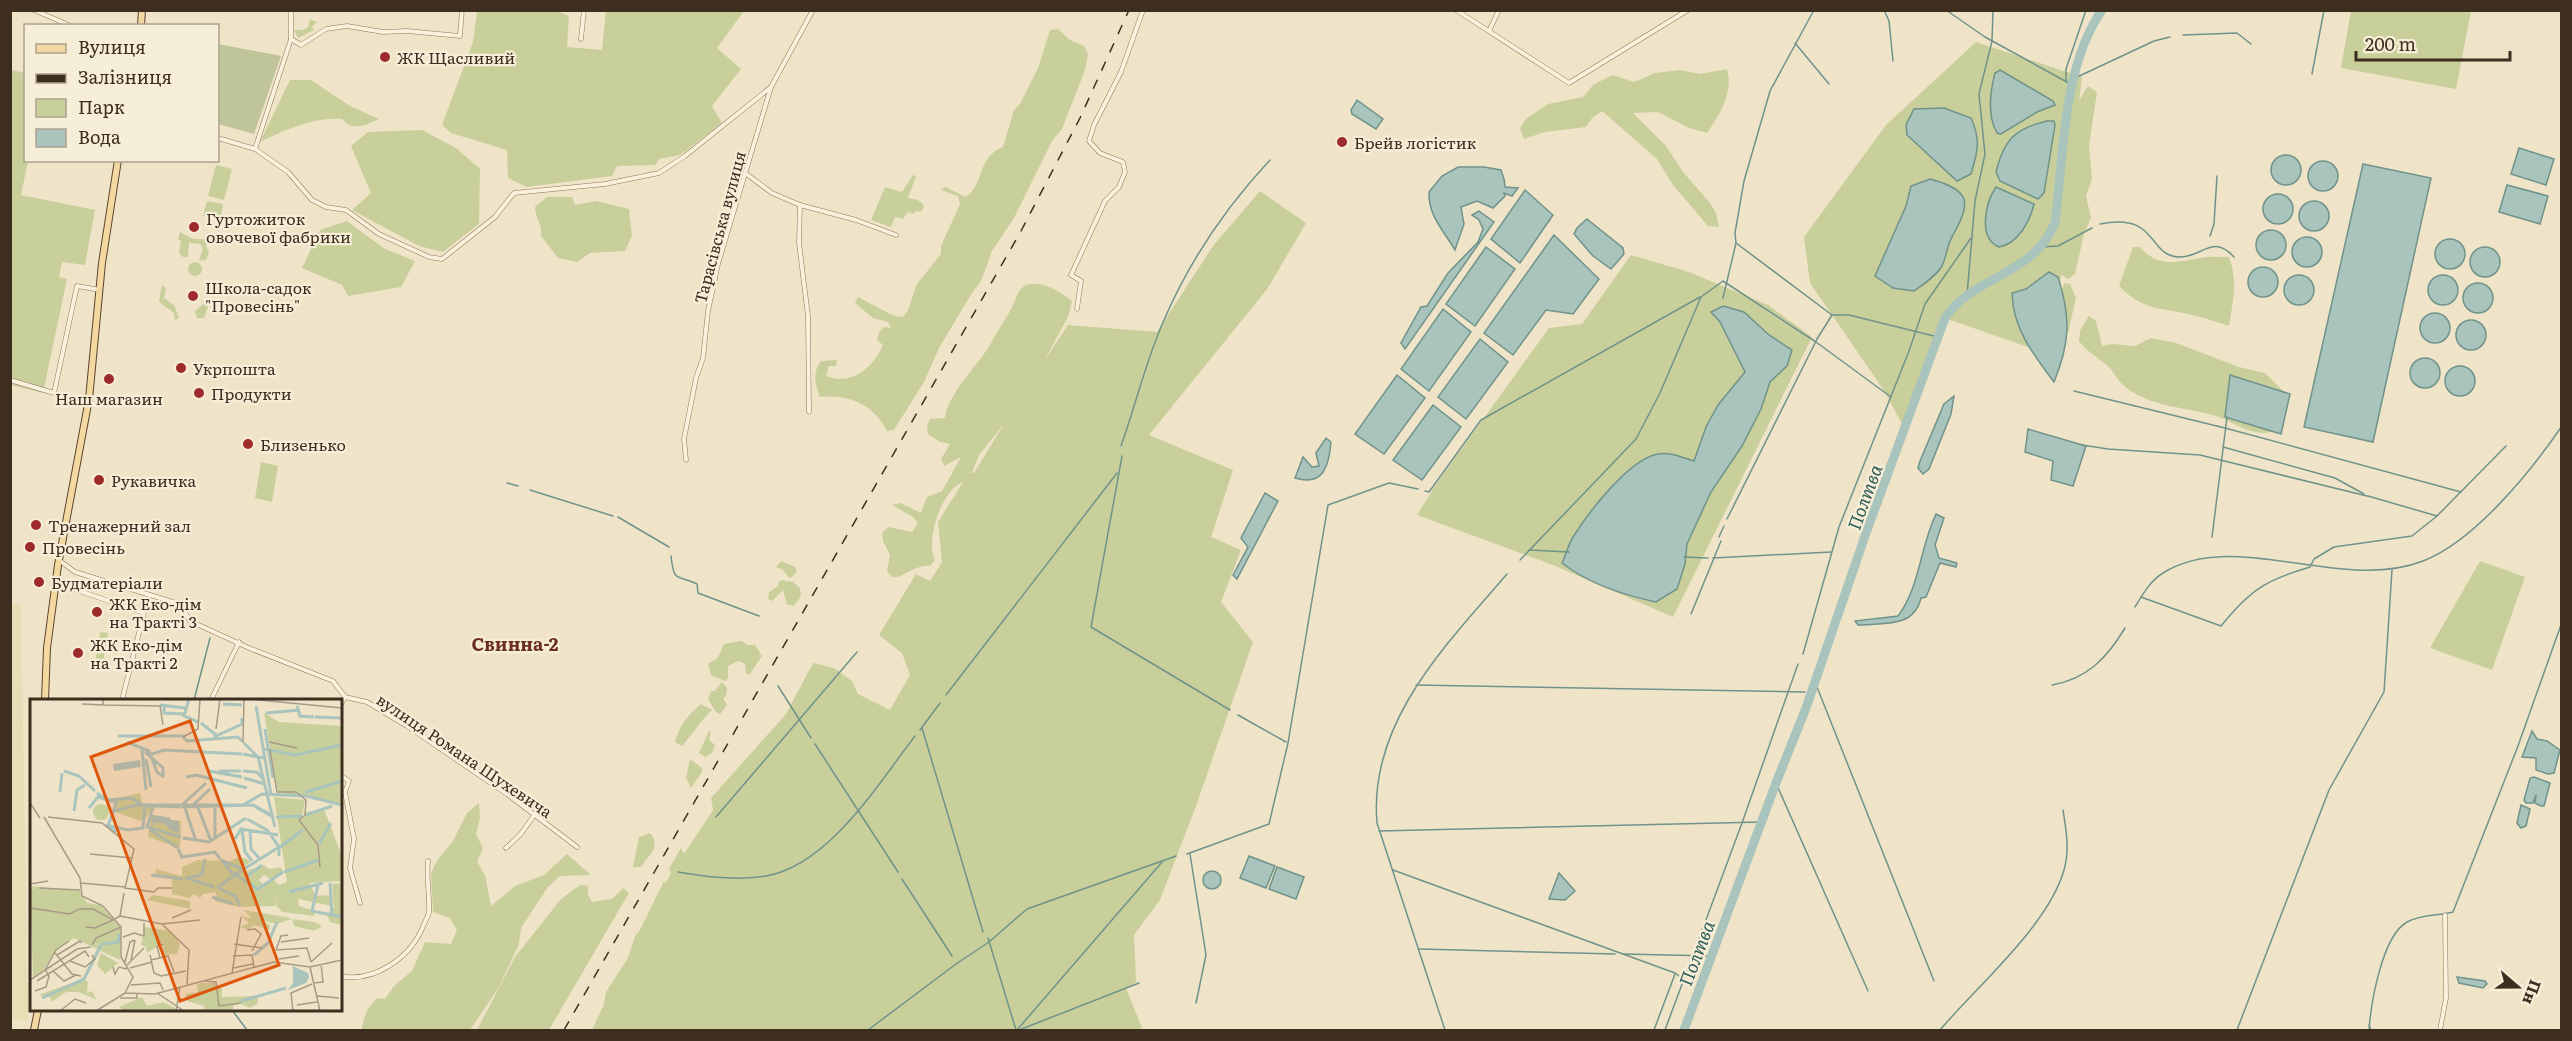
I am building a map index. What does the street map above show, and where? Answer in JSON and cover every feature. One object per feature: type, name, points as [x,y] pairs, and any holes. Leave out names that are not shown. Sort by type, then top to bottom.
[{"type":"main road","points":[[45,699],[47,648],[59,563],[89,399],[110,205],[118,162]]},
{"type":"main road","points":[[34,1030],[38,1011]]},
{"type":"street","points":[[34,10],[66,24]]},
{"type":"street","points":[[255,149],[291,39],[291,10]]},
{"type":"street","points":[[291,39],[301,45],[326,29],[346,26],[383,32],[407,31],[460,36],[462,10]]},
{"type":"street","points":[[581,39],[584,10]]},
{"type":"street","name":"Тарасівська вулиця","points":[[686,460],[684,439],[696,378],[705,348],[712,290],[745,172],[771,87],[813,10]]},
{"type":"street","points":[[1077,309],[1081,281],[1071,275],[1105,201],[1119,187],[1125,172],[1123,162],[1100,153],[1089,141],[1094,125],[1121,72],[1143,10]]},
{"type":"street","points":[[1456,10],[1569,83],[1688,10]]},
{"type":"street","points":[[1489,31],[1499,10]]},
{"type":"street","points":[[219,138],[255,149],[288,172],[312,200],[326,207],[346,210],[379,234],[429,257],[442,258],[495,217],[514,193],[605,184],[659,173],[685,156],[771,87]]},
{"type":"street","points":[[745,172],[772,194],[800,205],[856,219],[896,235]]},
{"type":"street","points":[[800,205],[799,243],[808,316],[809,412]]},
{"type":"street","points":[[10,380],[54,393],[77,286],[100,290]]},
{"type":"street","name":"вулиця Романа Шухевича","points":[[59,563],[75,572],[182,607],[190,621],[249,648],[333,681],[345,697],[367,702],[407,726],[535,814],[577,847]]},
{"type":"street","points":[[56,583],[144,613],[123,699]]},
{"type":"street","points":[[212,699],[240,642]]},
{"type":"street","points":[[342,702],[345,697]]},
{"type":"street","points":[[342,776],[349,781],[345,792],[354,839],[350,868],[360,903]]},
{"type":"street","points":[[506,848],[535,814]]},
{"type":"street","points":[[342,976],[365,977],[403,957],[417,940],[429,913],[426,877],[428,861]]},
{"type":"street","points":[[2440,1030],[2446,999],[2445,915]]},
{"type":"shaded area","points":[[11,604],[21,604],[28,1021],[10,1018]]},
{"type":"green space","points":[[477,11],[558,11],[569,16],[567,47],[602,50],[606,11],[744,11],[717,48],[741,69],[712,106],[722,123],[680,155],[659,159],[656,165],[617,166],[612,176],[527,187],[508,178],[507,150],[451,133],[442,125],[473,42]]},
{"type":"green space","points":[[2351,11],[2471,11],[2456,89],[2341,68]]},
{"type":"green space","points":[[310,19],[317,22],[312,27],[314,30],[298,38],[294,30],[303,30],[308,27]]},
{"type":"green space","points":[[1058,29],[1070,40],[1084,46],[1088,54],[1085,70],[1062,129],[1052,141],[1014,218],[992,251],[981,281],[939,348],[924,382],[894,430],[887,431],[875,414],[860,403],[841,397],[820,397],[815,379],[816,370],[821,361],[837,360],[836,366],[829,366],[826,376],[844,379],[853,377],[867,368],[879,353],[883,345],[877,340],[879,332],[884,327],[891,328],[888,322],[873,318],[855,303],[858,297],[894,316],[903,317],[908,310],[917,284],[941,254],[941,246],[960,204],[958,196],[941,190],[945,187],[966,197],[972,191],[989,157],[1003,147],[1014,110],[1020,104],[1038,68],[1050,30]]},
{"type":"green space","points":[[1976,42],[2082,77],[2079,101],[2088,86],[2097,92],[2089,146],[2092,179],[2086,196],[2091,218],[2084,234],[2075,274],[2068,279],[2061,275],[2059,304],[2064,283],[2070,284],[2076,298],[2068,333],[2045,353],[1945,318],[1904,428],[1885,392],[1810,283],[1804,237],[1886,125]]},
{"type":"green space","points":[[219,44],[281,56],[254,134],[219,124]]},
{"type":"green space","points":[[1727,69],[1729,86],[1727,94],[1721,110],[1707,133],[1689,128],[1658,112],[1633,113],[1666,146],[1683,172],[1710,203],[1716,213],[1719,227],[1708,226],[1673,185],[1657,159],[1602,111],[1592,118],[1586,127],[1545,132],[1524,139],[1520,128],[1526,119],[1548,104],[1583,97],[1593,85],[1612,75],[1634,82],[1655,73],[1680,70],[1700,74]]},
{"type":"green space","points":[[11,70],[24,73],[24,162],[28,162],[21,195],[95,210],[85,265],[62,262],[59,277],[67,279],[43,393],[11,385]]},
{"type":"green space","points":[[290,80],[311,80],[350,106],[379,119],[355,126],[342,119],[320,120],[300,125],[260,142]]},
{"type":"green space","points":[[422,130],[456,148],[480,169],[479,224],[443,252],[419,246],[352,210],[371,193],[351,146],[368,132]]},
{"type":"green space","points":[[216,165],[232,169],[224,200],[208,196]]},
{"type":"green space","points":[[913,175],[916,176],[908,198],[917,200],[924,206],[921,212],[917,211],[913,214],[908,212],[903,219],[895,217],[891,227],[871,220],[885,187],[902,192]]},
{"type":"green space","points":[[1260,191],[1306,223],[1268,288],[1149,435],[1233,470],[1211,537],[1241,550],[1221,602],[1253,642],[1196,806],[1160,900],[1134,935],[1136,982],[1126,988],[1142,1028],[1133,1030],[592,1030],[604,1004],[606,992],[628,958],[635,936],[664,881],[665,884],[671,874],[669,869],[681,848],[684,854],[713,810],[711,798],[786,714],[813,663],[834,668],[852,681],[858,694],[890,710],[910,675],[902,653],[879,635],[916,574],[930,581],[942,562],[938,522],[963,482],[948,495],[937,517],[932,541],[935,560],[930,566],[918,567],[901,576],[892,577],[887,571],[890,555],[882,533],[888,527],[912,532],[918,523],[913,517],[892,505],[900,503],[921,513],[927,497],[942,491],[961,457],[944,466],[941,459],[950,444],[940,442],[928,434],[927,426],[930,419],[945,418],[951,400],[986,351],[1021,289],[1028,284],[1049,287],[1072,302],[1068,317],[1044,361],[1068,325],[1157,332],[1213,246]],"holes":[[[1004,424],[972,473],[979,455]]]},
{"type":"green space","points":[[547,197],[572,197],[575,205],[596,201],[629,209],[632,236],[625,251],[590,253],[577,262],[558,258],[541,236],[541,228],[535,211],[535,207]]},
{"type":"green space","points":[[207,201],[223,204],[221,217],[203,216]]},
{"type":"green space","points":[[347,221],[385,249],[415,261],[401,287],[348,296],[342,285],[302,268],[320,230]]},
{"type":"green space","points":[[180,232],[193,239],[216,239],[218,242],[209,241],[206,245],[209,253],[206,260],[199,261],[203,248],[200,244],[189,243],[188,257],[183,257],[179,253]]},
{"type":"green space","points":[[2133,247],[2140,247],[2154,258],[2168,262],[2229,257],[2234,283],[2229,326],[2197,316],[2154,307],[2128,294],[2119,286]]},
{"type":"green space","points":[[1631,255],[1689,272],[1768,305],[1812,337],[1673,617],[1553,565],[1417,515],[1437,483],[1549,328],[1582,324]]},
{"type":"green space","points":[[195,262],[200,264],[202,269],[200,274],[195,276],[190,274],[188,269],[190,264]]},
{"type":"green space","points":[[162,285],[166,288],[164,298],[174,305],[179,318],[175,320],[174,313],[159,302]]},
{"type":"green space","points":[[208,300],[210,301],[204,318],[197,318],[195,311]]},
{"type":"green space","points":[[2089,316],[2096,321],[2102,346],[2112,344],[2135,346],[2151,338],[2176,343],[2239,367],[2265,373],[2287,395],[2281,428],[2272,432],[2256,432],[2216,416],[2154,402],[2131,391],[2121,383],[2110,368],[2079,341],[2080,331]]},
{"type":"green space","points":[[261,462],[278,466],[272,502],[255,498]]},
{"type":"green space","points":[[781,561],[795,567],[797,571],[792,577],[789,578],[783,570],[776,567]]},
{"type":"green space","points":[[2480,561],[2525,577],[2492,670],[2430,648]]},
{"type":"green space","points":[[782,580],[793,582],[800,588],[801,596],[794,606],[787,604],[783,590],[772,601],[768,599],[769,592]]},
{"type":"green space","points":[[100,632],[108,633],[103,663],[95,662]]},
{"type":"green space","points":[[741,641],[748,645],[755,645],[762,656],[749,675],[746,673],[745,664],[738,661],[728,666],[728,678],[725,681],[711,675],[708,664],[718,658],[724,644]]},
{"type":"green space","points":[[722,682],[727,688],[726,696],[723,698],[727,705],[720,714],[716,712],[708,699],[711,691],[715,691]]},
{"type":"green space","points":[[701,704],[712,710],[682,746],[675,742],[681,726]]},
{"type":"green space","points":[[709,731],[711,732],[709,740],[715,745],[712,753],[705,757],[699,753]]},
{"type":"green space","points":[[690,759],[702,768],[702,772],[691,788],[686,778]]},
{"type":"green space","points":[[479,803],[480,818],[476,834],[483,848],[477,862],[485,875],[491,906],[515,886],[544,875],[567,854],[591,875],[560,876],[548,887],[521,928],[519,944],[499,987],[470,1030],[362,1030],[371,1004],[377,998],[385,999],[394,986],[412,971],[425,942],[451,944],[457,930],[450,918],[433,912],[431,873],[438,859],[453,841],[467,813]]},
{"type":"green space","points":[[650,833],[655,843],[653,851],[641,867],[633,867],[639,837]]},
{"type":"green space","points":[[580,885],[588,886],[588,895],[592,902],[612,899],[623,888],[629,893],[549,1030],[477,1030],[515,957],[561,899]]},
{"type":"water","points":[[2000,70],[2053,101],[2055,105],[2037,112],[2001,134],[1997,133],[1990,103],[1995,73]]},
{"type":"water","points":[[1357,100],[1383,119],[1376,129],[1352,114],[1351,110]]},
{"type":"water","points":[[1944,108],[1971,118],[1976,133],[1977,152],[1971,174],[1957,181],[1907,135],[1906,125],[1914,109]]},
{"type":"water","points":[[2047,121],[2054,121],[2055,125],[2044,193],[2038,199],[2000,181],[1996,172],[2007,144],[2018,132]]},
{"type":"water","points":[[2519,148],[2554,159],[2546,185],[2511,174]]},
{"type":"water","points":[[2286,155],[2292,156],[2300,164],[2300,176],[2292,184],[2286,185],[2280,184],[2272,176],[2271,170],[2272,164],[2280,156]]},
{"type":"water","points":[[2323,161],[2329,162],[2337,170],[2337,182],[2329,190],[2323,191],[2317,190],[2309,182],[2308,176],[2309,170],[2317,162]]},
{"type":"water","points":[[2363,164],[2431,178],[2373,442],[2304,427]]},
{"type":"water","points":[[1458,167],[1484,167],[1501,170],[1505,187],[1518,188],[1512,196],[1504,193],[1505,196],[1493,208],[1477,201],[1461,207],[1464,224],[1455,250],[1434,216],[1429,201],[1429,192],[1442,176]]},
{"type":"water","points":[[1930,179],[1943,183],[1960,193],[1964,198],[1963,213],[1949,242],[1942,266],[1930,280],[1914,291],[1893,288],[1875,276],[1906,206],[1911,186]]},
{"type":"water","points":[[2507,185],[2548,196],[2540,224],[2499,212]]},
{"type":"water","points":[[1996,187],[2034,204],[2022,231],[2012,241],[1999,247],[1992,242],[1986,228],[1989,201]]},
{"type":"water","points":[[1525,190],[1553,215],[1520,263],[1491,239]]},
{"type":"water","points":[[2278,194],[2284,195],[2292,203],[2292,215],[2284,223],[2278,224],[2272,223],[2264,215],[2263,209],[2264,203],[2272,195]]},
{"type":"water","points":[[2314,201],[2320,202],[2328,210],[2328,222],[2320,230],[2314,231],[2308,230],[2300,222],[2299,216],[2300,210],[2308,202]]},
{"type":"water","points":[[1479,211],[1494,222],[1405,349],[1401,343],[1421,307],[1427,306],[1448,273],[1478,242],[1483,229],[1479,220],[1472,215]]},
{"type":"water","points":[[1587,219],[1623,248],[1624,254],[1611,269],[1593,256],[1574,234]]},
{"type":"water","points":[[2271,230],[2277,231],[2285,239],[2285,251],[2277,259],[2271,260],[2265,259],[2257,251],[2256,245],[2257,239],[2265,231]]},
{"type":"water","points":[[1554,235],[1599,279],[1573,314],[1546,310],[1513,355],[1484,333]]},
{"type":"water","points":[[2307,237],[2313,238],[2321,246],[2321,258],[2313,266],[2307,267],[2301,266],[2293,258],[2292,252],[2293,246],[2301,238]]},
{"type":"water","points":[[2450,239],[2456,240],[2464,248],[2464,260],[2456,268],[2450,269],[2444,268],[2436,260],[2435,254],[2436,248],[2444,240]]},
{"type":"water","points":[[1486,247],[1515,269],[1475,326],[1446,304]]},
{"type":"water","points":[[2485,247],[2491,248],[2499,256],[2499,268],[2491,276],[2485,277],[2479,276],[2471,268],[2470,262],[2471,256],[2479,248]]},
{"type":"water","points":[[2263,267],[2269,268],[2277,276],[2277,288],[2269,296],[2263,297],[2257,296],[2249,288],[2248,282],[2249,276],[2257,268]]},
{"type":"water","points":[[2049,272],[2058,277],[2067,318],[2066,342],[2054,382],[2020,330],[2012,293],[2026,289]]},
{"type":"water","points":[[2299,275],[2305,276],[2313,284],[2313,296],[2305,304],[2299,305],[2293,304],[2285,296],[2284,290],[2285,284],[2293,276]]},
{"type":"water","points":[[2443,275],[2449,276],[2457,284],[2457,296],[2449,304],[2443,305],[2437,304],[2429,296],[2428,290],[2429,284],[2437,276]]},
{"type":"water","points":[[2478,283],[2484,284],[2492,292],[2492,304],[2484,312],[2478,313],[2472,312],[2464,304],[2463,298],[2464,292],[2472,284]]},
{"type":"water","points":[[1723,306],[1744,312],[1769,335],[1792,350],[1787,366],[1770,382],[1761,409],[1742,446],[1711,492],[1687,544],[1685,564],[1677,589],[1656,602],[1595,583],[1562,563],[1571,540],[1580,527],[1610,488],[1647,458],[1667,454],[1694,461],[1706,427],[1718,405],[1745,372],[1720,322],[1711,312]]},
{"type":"water","points":[[1443,309],[1471,332],[1429,391],[1401,369]]},
{"type":"water","points":[[2435,313],[2441,314],[2449,322],[2449,334],[2441,342],[2435,343],[2429,342],[2421,334],[2420,328],[2421,322],[2429,314]]},
{"type":"water","points":[[2471,320],[2477,321],[2485,329],[2485,341],[2477,349],[2471,350],[2465,349],[2457,341],[2456,335],[2457,329],[2465,321]]},
{"type":"water","points":[[1480,339],[1508,362],[1466,419],[1438,397]]},
{"type":"water","points":[[2425,358],[2431,359],[2439,367],[2439,379],[2431,387],[2425,388],[2419,387],[2411,379],[2410,373],[2411,367],[2419,359]]},
{"type":"water","points":[[2460,366],[2466,367],[2474,375],[2474,387],[2466,395],[2460,396],[2454,395],[2446,387],[2445,381],[2446,375],[2454,367]]},
{"type":"water","points":[[1397,375],[1425,398],[1384,454],[1355,434]]},
{"type":"water","points":[[2230,375],[2290,394],[2281,434],[2225,417]]},
{"type":"water","points":[[1954,396],[1951,414],[1929,469],[1923,474],[1918,468],[1920,461],[1944,404]]},
{"type":"water","points":[[1433,405],[1461,427],[1422,480],[1393,460]]},
{"type":"water","points":[[2028,429],[2086,446],[2073,486],[2051,480],[2053,461],[2025,452]]},
{"type":"water","points":[[1326,438],[1331,442],[1329,459],[1323,472],[1319,477],[1313,479],[1295,478],[1303,457],[1312,467],[1319,466],[1316,453]]},
{"type":"water","points":[[1265,493],[1278,501],[1237,579],[1233,575],[1248,547],[1241,538]]},
{"type":"water","points":[[1936,514],[1944,518],[1935,545],[1939,558],[1957,563],[1956,567],[1940,563],[1926,597],[1921,598],[1912,615],[1897,622],[1858,625],[1855,621],[1898,616],[1911,592]]},
{"type":"water","points":[[2532,731],[2537,739],[2547,741],[2560,750],[2554,773],[2548,774],[2536,770],[2536,758],[2522,757]]},
{"type":"water","points":[[2534,777],[2550,783],[2544,806],[2535,803],[2536,795],[2533,803],[2526,803],[2524,800],[2530,778]]},
{"type":"water","points":[[2521,805],[2530,809],[2526,826],[2521,828],[2517,823]]},
{"type":"water","points":[[1249,856],[1275,866],[1266,888],[1240,878]]},
{"type":"water","points":[[1277,867],[1304,877],[1296,899],[1269,889]]},
{"type":"water","points":[[1212,871],[1218,874],[1221,880],[1218,886],[1212,889],[1206,886],[1203,880],[1206,874]]},
{"type":"water","points":[[1559,873],[1575,891],[1565,900],[1549,899]]},
{"type":"water","points":[[2457,977],[2485,981],[2487,984],[2483,988],[2459,983]]},
{"type":"waterway","points":[[1814,10],[1770,91],[1744,181],[1735,233],[1736,243],[1832,315],[1849,315],[1938,337]]},
{"type":"waterway","points":[[1884,10],[1889,21],[1893,61]]},
{"type":"waterway","points":[[1946,10],[1985,37],[2074,86]]},
{"type":"waterway","points":[[1967,295],[1975,201],[1985,154],[1979,94],[1992,41],[1993,10]]},
{"type":"waterway","points":[[2066,81],[2066,69],[2086,10]]},
{"type":"waterway","name":"Полтва","points":[[1684,1030],[1806,708],[1866,533],[1945,318],[1971,293],[2019,265],[2034,253],[2046,240],[2055,222],[2063,141],[2072,85],[2079,58],[2102,10]]},
{"type":"waterway","points":[[2312,74],[2324,10]]},
{"type":"waterway","points":[[2183,35],[2237,33],[2251,44]]},
{"type":"waterway","points":[[2075,78],[2154,41],[2170,37]]},
{"type":"waterway","points":[[1795,43],[1829,84]]},
{"type":"waterway","points":[[1121,446],[1146,366],[1174,298],[1210,236],[1239,196],[1270,160]]},
{"type":"waterway","points":[[2210,236],[2214,224],[2217,176]]},
{"type":"waterway","points":[[2100,224],[2119,222],[2133,224],[2142,229],[2161,250],[2169,255],[2187,256],[2207,248],[2219,247],[2234,257]]},
{"type":"waterway","points":[[2041,247],[2058,246],[2092,228]]},
{"type":"waterway","points":[[1803,654],[1839,527],[1909,351],[1925,304],[1971,238]]},
{"type":"waterway","points":[[1723,298],[1736,243]]},
{"type":"waterway","points":[[1520,560],[1636,439],[1660,393],[1701,297],[1723,281],[1816,342],[1891,397]]},
{"type":"waterway","points":[[1425,491],[1429,492],[1481,420],[1700,297]]},
{"type":"waterway","points":[[1727,519],[1817,339],[1832,315]]},
{"type":"waterway","points":[[2074,391],[2225,428],[2461,492]]},
{"type":"waterway","points":[[2212,537],[2227,417]]},
{"type":"waterway","points":[[2135,607],[2158,576],[2191,561],[2222,557],[2255,558],[2358,570],[2391,569],[2423,561],[2443,551],[2482,521],[2535,463],[2562,426]]},
{"type":"waterway","points":[[2082,445],[2200,455],[2367,496]]},
{"type":"waterway","points":[[2368,496],[2437,516],[2506,446]]},
{"type":"waterway","points":[[2223,447],[2335,478],[2364,494]]},
{"type":"waterway","points":[[1122,456],[1091,627],[1230,710]]},
{"type":"waterway","points":[[946,695],[1117,473]]},
{"type":"waterway","points":[[507,483],[518,486]]},
{"type":"waterway","points":[[1187,854],[1269,824],[1288,743],[1328,505],[1389,483],[1418,489]]},
{"type":"waterway","points":[[530,490],[613,516]]},
{"type":"waterway","points":[[2141,597],[2221,626],[2241,603],[2260,588],[2310,567],[2314,559],[2334,547],[2412,536],[2437,516]]},
{"type":"waterway","points":[[618,517],[669,547]]},
{"type":"waterway","points":[[1719,537],[1724,526]]},
{"type":"waterway","points":[[1691,614],[1721,541]]},
{"type":"waterway","points":[[1529,550],[1569,552]]},
{"type":"waterway","points":[[1713,558],[1831,552]]},
{"type":"waterway","points":[[671,556],[675,575],[697,584],[698,593],[759,616]]},
{"type":"waterway","points":[[1684,557],[1708,558]]},
{"type":"waterway","points":[[2237,1030],[2329,790],[2384,692],[2392,570]]},
{"type":"waterway","points":[[1445,1030],[1377,823],[1378,786],[1385,751],[1398,718],[1416,687],[1460,628],[1507,574]]},
{"type":"waterway","points":[[2369,1030],[2379,971],[2398,930],[2413,919],[2453,912],[2518,746],[2562,622]]},
{"type":"waterway","points":[[2052,685],[2076,678],[2095,666],[2111,649],[2125,628]]},
{"type":"waterway","points":[[194,699],[210,638]]},
{"type":"waterway","points":[[716,817],[857,652]]},
{"type":"waterway","points":[[1665,1030],[1798,664]]},
{"type":"waterway","points":[[1815,682],[1934,981]]},
{"type":"waterway","points":[[1416,685],[1805,692]]},
{"type":"waterway","points":[[778,686],[811,738]]},
{"type":"waterway","points":[[920,730],[940,703]]},
{"type":"waterway","points":[[1238,715],[1286,742]]},
{"type":"waterway","points":[[922,728],[983,932]]},
{"type":"waterway","points":[[678,872],[711,877],[744,878],[766,876],[789,869],[811,856],[831,840],[850,820],[915,736]]},
{"type":"waterway","points":[[815,744],[898,872]]},
{"type":"waterway","points":[[1776,783],[1868,991]]},
{"type":"waterway","points":[[1940,1030],[2028,933],[2056,891],[2067,855],[2063,810]]},
{"type":"waterway","points":[[1379,831],[1762,822]]},
{"type":"waterway","points":[[1190,854],[1206,955],[1196,1003]]},
{"type":"waterway","points":[[868,1030],[989,942],[1027,909],[1176,856]]},
{"type":"waterway","points":[[1017,1030],[1162,862]]},
{"type":"waterway","points":[[1393,870],[1675,973],[1683,979]]},
{"type":"waterway","points":[[902,879],[952,956]]},
{"type":"waterway","points":[[988,938],[1016,1030]]},
{"type":"waterway","points":[[1419,949],[1615,954]]},
{"type":"waterway","points":[[1623,954],[1712,956]]},
{"type":"waterway","points":[[1654,1030],[1675,974]]},
{"type":"waterway","points":[[1019,1030],[1139,983]]},
{"type":"waterway","points":[[233,1011],[247,1030]]},
{"type":"waterway","points":[[2369,1025],[2371,1030]]},
{"type":"railway","points":[[564,1030],[1021,231],[1080,118],[1129,10]]},
{"type":"place","name":"ЖК Щасливий","points":[[385,57]]},
{"type":"place","name":"Брейв логістик","points":[[1342,142]]},
{"type":"place","name":"Гуртожиток овочевої фабрики","points":[[194,227]]},
{"type":"place","name":"Школа-садок \"Провесінь\"","points":[[193,296]]},
{"type":"place","name":"Укрпошта","points":[[181,368]]},
{"type":"place","name":"Наш магазин","points":[[109,379]]},
{"type":"place","name":"Продукти","points":[[199,393]]},
{"type":"place","name":"Близенько","points":[[248,444]]},
{"type":"place","name":"Рукавичка","points":[[99,480]]},
{"type":"place","name":"Тренажерний зал","points":[[36,525]]},
{"type":"place","name":"Провесінь","points":[[30,547]]},
{"type":"place","name":"Будматеріали","points":[[39,582]]},
{"type":"place","name":"ЖК Еко-дім на Тракті 3","points":[[97,612]]},
{"type":"place","name":"ЖК Еко-дім на Тракті 2","points":[[78,653]]},
{"type":"district","name":"Свинна-2","points":[[515,643]]}]
